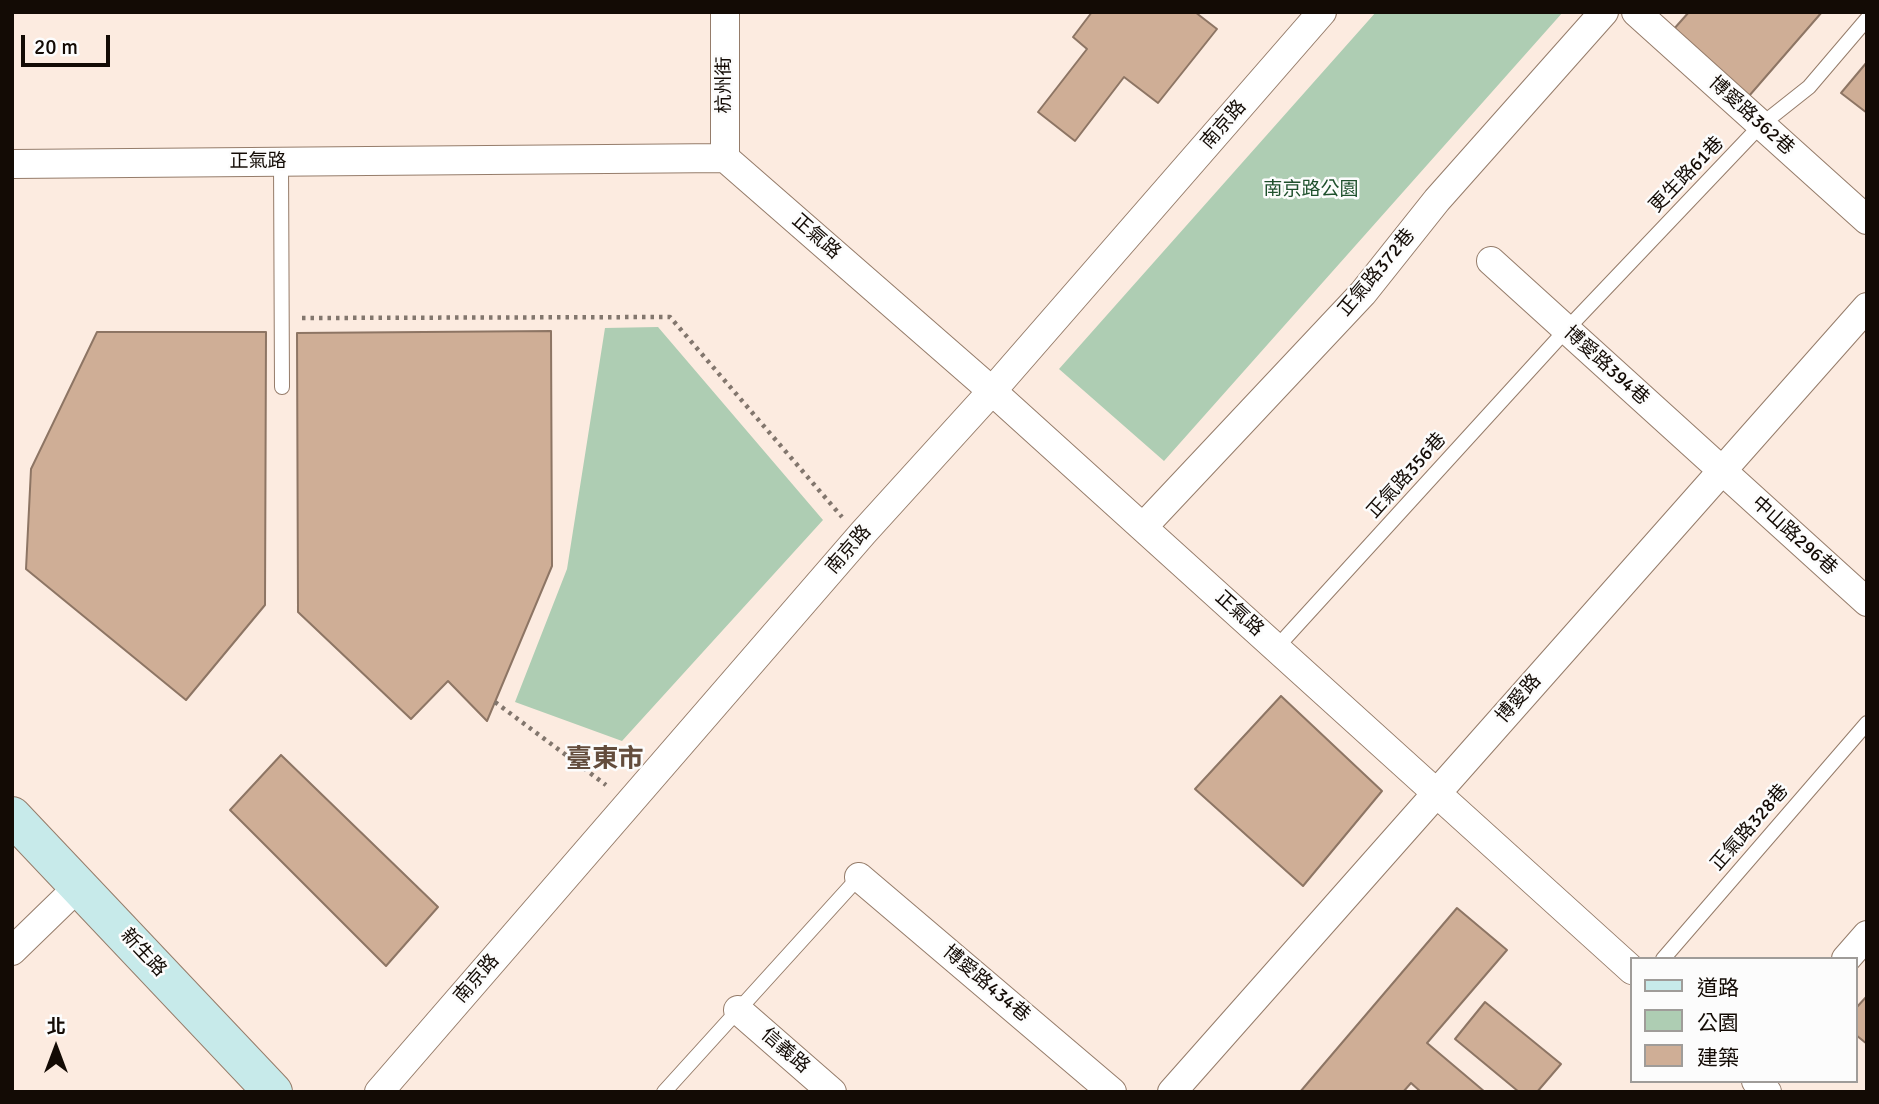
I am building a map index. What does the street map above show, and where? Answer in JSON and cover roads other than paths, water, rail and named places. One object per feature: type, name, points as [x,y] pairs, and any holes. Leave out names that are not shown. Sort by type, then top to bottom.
[{"type":"street","name":"杭州街","points":[[725,12],[725,158]]},
{"type":"street","name":"南京路","points":[[379,1092],[863,533],[992,391],[1322,12]]},
{"type":"street","name":"正氣路372巷","points":[[1143,527],[1363,293],[1437,200],[1604,12]]},
{"type":"street","name":"博愛路362巷","points":[[1636,12],[1867,220]]},
{"type":"street","name":"正氣路","points":[[12,164],[725,158],[992,391],[1630,968]]},
{"type":"street","name":"博愛路394巷","points":[[1491,261],[1721,470]]},
{"type":"street","name":"博愛路","points":[[1172,1092],[1867,306]]},
{"type":"street","name":"中山路296巷","points":[[1721,470],[1867,602]]},
{"type":"street","name":"新生路","points":[[12,816],[273,1092]]},
{"type":"street","name":"博愛路434巷","points":[[859,877],[1112,1092]]},
{"type":"street","points":[[12,951],[80,885]]},
{"type":"street","points":[[1848,957],[1867,935]]},
{"type":"street","name":"信義路","points":[[738,1010],[832,1092]]},
{"type":"lane","name":"更生路61巷","points":[[1566,330],[1761,125],[1809,87],[1867,19]]},
{"type":"lane","points":[[281,162],[282,387]]},
{"type":"lane","name":"正氣路356巷","points":[[1277,647],[1566,330]]},
{"type":"lane","name":"正氣路328巷","points":[[1665,957],[1867,723]]},
{"type":"lane","points":[[664,1092],[859,877]]},
{"type":"district","name":"臺東市","points":[[605,760]]},
{"type":"park label","name":"南京路公園","points":[[1311,190]]}]
